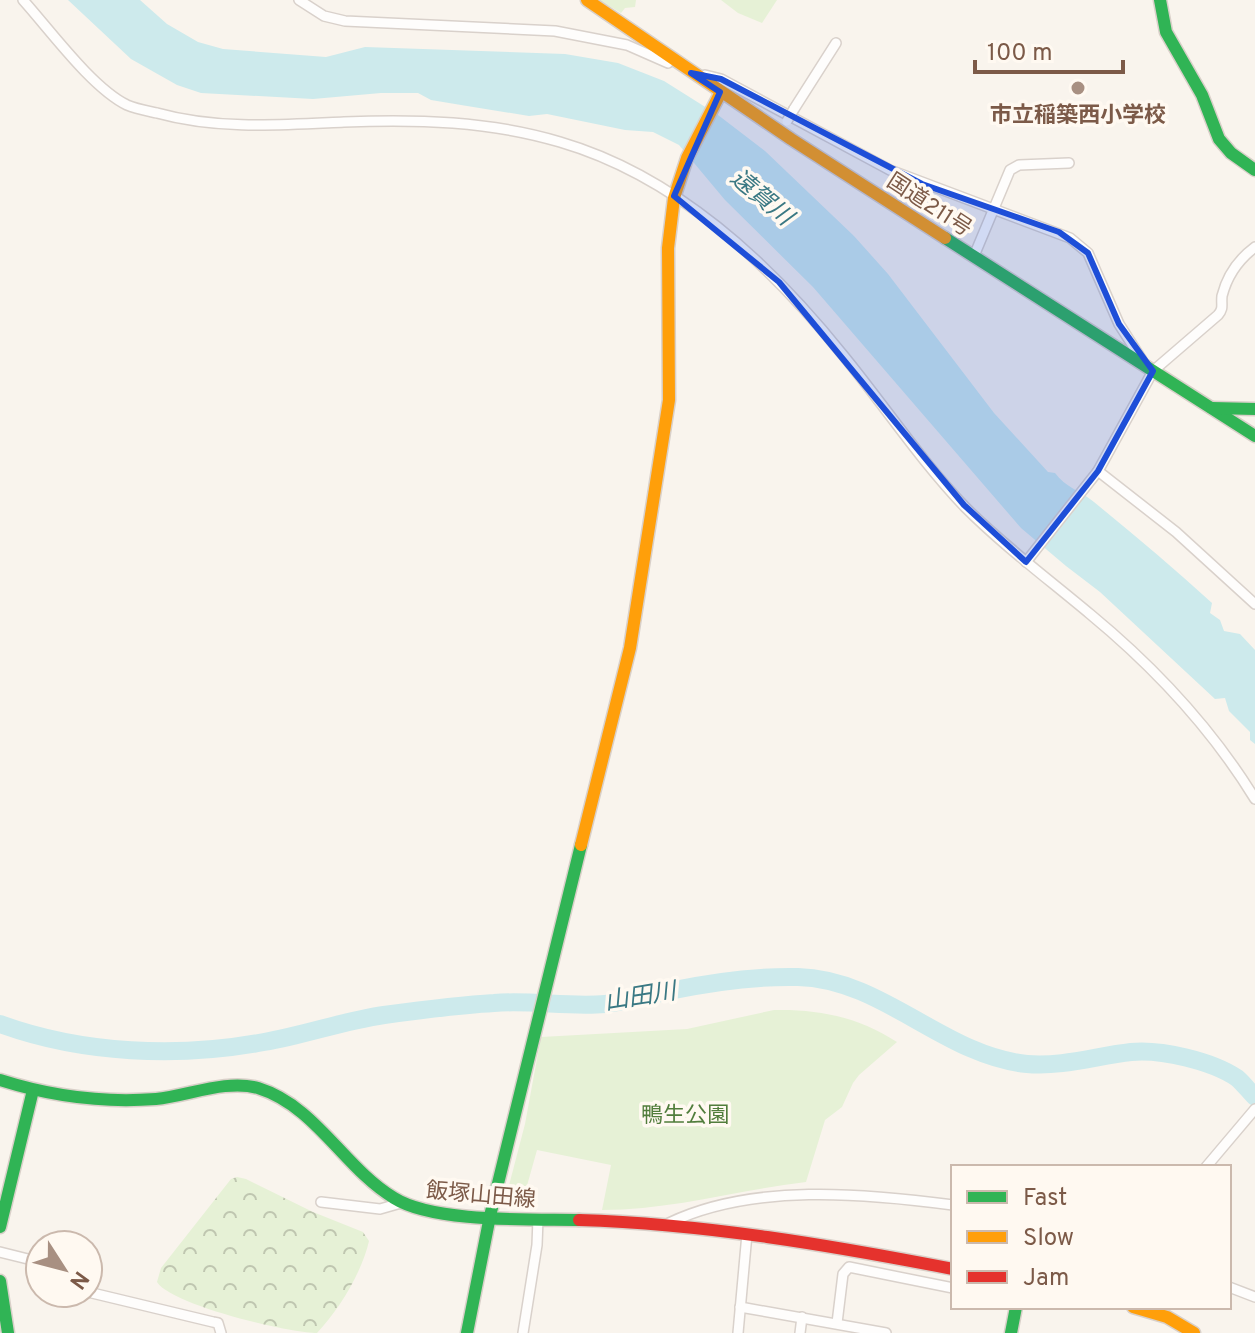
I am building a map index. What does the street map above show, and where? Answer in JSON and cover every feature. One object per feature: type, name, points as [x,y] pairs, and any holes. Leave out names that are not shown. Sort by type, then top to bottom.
[{"type":"main road","points":[[1160,0],[1166,32],[1202,95],[1219,139],[1231,153],[1255,170]]},
{"type":"main road","name":"国道211号","points":[[590,1],[719,96],[784,126],[974,256],[1255,436]]},
{"type":"main road","points":[[467,1333],[490,1216],[630,648],[669,400],[672,360],[669,258],[674,196],[719,96]]},
{"type":"main road","points":[[1212,408],[1241,406],[1255,409]]},
{"type":"main road","name":"飯塚山田線","points":[[0,1080],[33,1090],[118,1099],[156,1099],[233,1087],[253,1087],[272,1093],[296,1111],[383,1192],[401,1203],[441,1213],[666,1224],[814,1242],[951,1269]]},
{"type":"main road","points":[[0,1227],[33,1090]]},
{"type":"main road","points":[[0,1281],[8,1333]]},
{"type":"main road","points":[[1011,1333],[1016,1309]]},
{"type":"main road","points":[[1140,1309],[1167,1317],[1194,1333]]},
{"type":"street","points":[[23,0],[107,92],[128,105],[168,116],[237,125],[289,127],[345,122],[437,121],[477,125],[562,142],[612,162],[674,196],[724,232],[779,282],[844,356],[964,505],[1090,614],[1173,692],[1234,764],[1255,799]]},
{"type":"street","points":[[299,0],[324,16],[345,21],[555,31],[597,38],[627,45],[691,73],[721,79],[890,170],[1059,232],[1088,253],[1119,324],[1149,368]]},
{"type":"street","points":[[784,126],[836,43]]},
{"type":"street","points":[[974,256],[1010,170],[1019,165],[1069,163]]},
{"type":"street","points":[[1027,560],[1096,473],[1149,368],[1218,315],[1222,310],[1229,278],[1242,257],[1255,247]]},
{"type":"street","points":[[1096,473],[1176,532],[1255,604]]},
{"type":"street","points":[[1208,1165],[1255,1109]]},
{"type":"street","points":[[666,1224],[707,1208],[787,1196],[881,1195],[951,1205]]},
{"type":"street","points":[[321,1202],[380,1209],[401,1203]]},
{"type":"street","points":[[523,1333],[537,1245],[538,1219]]},
{"type":"street","points":[[738,1333],[747,1234]]},
{"type":"street","points":[[0,1252],[24,1258]]},
{"type":"street","points":[[837,1323],[843,1274],[849,1267],[951,1288]]},
{"type":"street","points":[[1231,1288],[1255,1297]]},
{"type":"street","points":[[104,1296],[218,1323],[221,1333]]},
{"type":"street","points":[[740,1307],[837,1323],[854,1330],[886,1333]]},
{"type":"street","points":[[800,1333],[802,1317]]},
{"type":"highlighted area","points":[[691,73],[721,79],[922,184],[1059,232],[1088,253],[1119,324],[1153,371],[1098,471],[1026,562],[964,505],[779,282],[674,196],[720,92]]},
{"type":"green space","points":[[599,0],[636,0],[635,7],[625,8],[621,13]]},
{"type":"green space","points":[[721,0],[777,0],[762,23],[738,13]]},
{"type":"green space","name":"鴨生公園","points":[[774,1010],[838,1016],[868,1026],[897,1042],[859,1075],[842,1107],[825,1120],[806,1182],[653,1207],[602,1210],[611,1165],[537,1150],[521,1207],[507,1193],[525,1124],[541,1037],[687,1029]]},
{"type":"green space","points":[[237,1177],[363,1232],[369,1241],[349,1290],[317,1333],[258,1323],[206,1308],[167,1291],[157,1282],[161,1268],[231,1179]]},
{"type":"water","name":"遠賀川","points":[[68,0],[140,0],[167,24],[198,42],[223,49],[326,57],[365,47],[565,54],[618,63],[664,81],[718,115],[765,151],[854,236],[888,274],[994,413],[1048,472],[1055,473],[1063,482],[1094,502],[1169,564],[1212,603],[1210,613],[1220,620],[1224,631],[1240,634],[1255,650],[1255,744],[1250,740],[1250,732],[1229,711],[1225,698],[1215,699],[1100,592],[1021,528],[813,287],[725,200],[679,145],[653,132],[625,130],[547,114],[529,116],[461,105],[431,100],[418,93],[313,99],[201,93],[177,85],[131,59]]},
{"type":"waterway","name":"山田川","points":[[0,1024],[64,1042],[97,1047],[198,1050],[264,1042],[369,1018],[467,1005],[508,1002],[605,1004],[717,982],[798,977],[829,981],[858,990],[968,1047],[997,1058],[1040,1065],[1131,1052],[1171,1054],[1226,1072],[1237,1078],[1255,1097]]},
{"type":"traffic: fast","points":[[1160,0],[1166,32],[1202,95],[1219,139],[1231,153],[1255,170]]},
{"type":"traffic: fast","points":[[945,238],[1255,436]]},
{"type":"traffic: fast","points":[[1212,408],[1255,409]]},
{"type":"traffic: fast","points":[[467,1333],[490,1216],[581,845]]},
{"type":"traffic: fast","points":[[0,1080],[57,1094],[116,1100],[156,1099],[233,1086],[258,1088],[297,1109],[376,1185],[411,1206],[457,1216],[579,1220]]},
{"type":"traffic: fast","points":[[0,1227],[33,1090]]},
{"type":"traffic: fast","points":[[0,1281],[8,1333]]},
{"type":"traffic: fast","points":[[1011,1333],[1016,1309]]},
{"type":"traffic: slow","points":[[587,0],[791,139],[945,238]]},
{"type":"traffic: slow","points":[[581,845],[630,648],[669,400],[668,248],[674,198],[687,158],[721,92]]},
{"type":"traffic: slow","points":[[1140,1309],[1167,1317],[1194,1333]]},
{"type":"traffic: jam","points":[[579,1220],[674,1226],[767,1237],[951,1269]]},
{"type":"place","name":"市立稲築西小学校","points":[[1078,88]]}]
